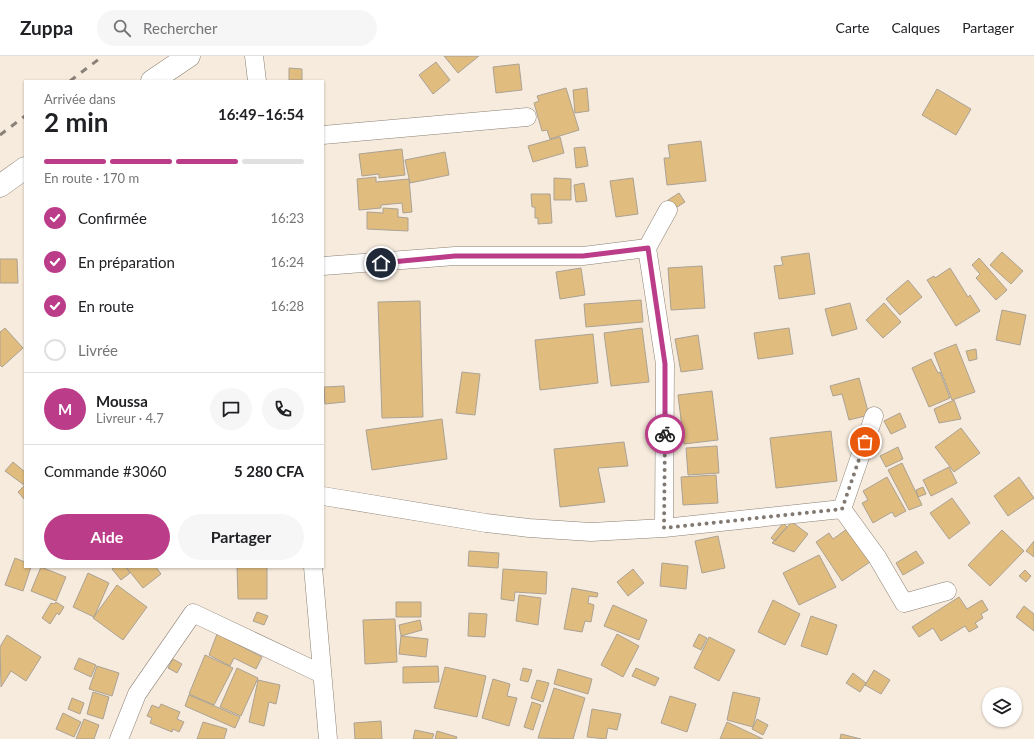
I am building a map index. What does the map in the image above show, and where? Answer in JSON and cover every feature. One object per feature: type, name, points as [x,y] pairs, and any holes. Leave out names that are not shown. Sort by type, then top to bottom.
[{"type":"main road","points":[[153,80],[189,56]]},
{"type":"main road","points":[[0,186],[24,169]]},
{"type":"street","points":[[254,56],[257,80]]},
{"type":"street","points":[[324,135],[527,117]]},
{"type":"street","points":[[664,528],[665,364],[648,248],[668,210]]},
{"type":"street","points":[[324,266],[455,256],[583,256],[648,248]]},
{"type":"street","points":[[842,509],[874,416]]},
{"type":"street","points":[[324,496],[529,528],[591,532],[664,528],[842,509]]},
{"type":"street","points":[[842,509],[878,557],[904,603],[947,591]]},
{"type":"street","points":[[313,568],[328,739]]},
{"type":"street","points":[[119,739],[137,694],[193,613],[322,674]]},
{"type":"building","points":[[444,56],[479,56],[458,73]]},
{"type":"building","points":[[436,62],[450,80],[433,94],[419,75]]},
{"type":"building","points":[[519,64],[522,90],[496,93],[493,67]]},
{"type":"building","points":[[289,68],[302,69],[302,80],[289,80]]},
{"type":"building","points":[[566,88],[579,130],[550,139],[547,130],[542,131],[534,103],[539,101],[537,96]]},
{"type":"building","points":[[587,88],[589,111],[575,113],[573,90]]},
{"type":"building","points":[[937,89],[971,109],[956,135],[922,115]]},
{"type":"building","points":[[560,137],[564,153],[533,162],[528,146]]},
{"type":"building","points":[[701,141],[706,181],[667,185],[664,158],[670,158],[668,145]]},
{"type":"building","points":[[585,147],[588,166],[576,168],[574,148]]},
{"type":"building","points":[[402,149],[405,175],[379,178],[379,174],[362,176],[359,154]]},
{"type":"building","points":[[445,152],[449,175],[410,183],[405,160]]},
{"type":"building","points":[[376,177],[376,182],[409,179],[412,212],[403,213],[402,203],[381,205],[381,208],[359,210],[357,179]]},
{"type":"building","points":[[554,178],[571,179],[571,200],[554,200]]},
{"type":"building","points":[[633,178],[638,214],[616,217],[610,181]]},
{"type":"building","points":[[584,183],[587,201],[576,202],[574,185]]},
{"type":"building","points":[[679,193],[685,202],[674,209],[668,200]]},
{"type":"building","points":[[531,194],[550,194],[552,223],[538,224],[538,218],[535,218],[535,207],[532,207]]},
{"type":"building","points":[[383,208],[398,209],[398,217],[408,218],[408,231],[367,229],[367,212],[383,213]]},
{"type":"building","points":[[1002,252],[1023,271],[1011,284],[990,265]]},
{"type":"building","points":[[809,253],[815,294],[779,299],[774,266],[783,265],[781,257]]},
{"type":"building","points":[[979,258],[1007,290],[996,300],[976,278],[980,274],[972,265]]},
{"type":"building","points":[[0,259],[17,259],[18,283],[0,283]]},
{"type":"building","points":[[702,266],[705,308],[671,310],[668,268]]},
{"type":"building","points":[[581,268],[585,295],[560,299],[556,272]]},
{"type":"building","points":[[950,268],[968,297],[970,295],[980,311],[956,326],[927,280],[934,276],[935,278]]},
{"type":"building","points":[[908,280],[922,297],[900,315],[886,299]]},
{"type":"building","points":[[641,300],[643,322],[586,327],[584,304]]},
{"type":"building","points":[[420,301],[423,417],[382,418],[378,302]]},
{"type":"building","points":[[850,303],[857,329],[832,336],[825,309]]},
{"type":"building","points":[[884,303],[901,322],[883,338],[866,320]]},
{"type":"building","points":[[1002,310],[1026,315],[1020,345],[996,340]]},
{"type":"building","points":[[5,328],[23,348],[2,367],[0,365],[0,332]]},
{"type":"building","points":[[642,328],[649,382],[611,386],[604,333]]},
{"type":"building","points":[[789,328],[793,354],[758,359],[754,333]]},
{"type":"building","points":[[593,334],[598,383],[540,390],[535,340]]},
{"type":"building","points":[[698,335],[703,369],[681,372],[675,339]]},
{"type":"building","points":[[956,344],[975,392],[952,400],[934,353]]},
{"type":"building","points":[[976,349],[977,359],[969,361],[966,351]]},
{"type":"building","points":[[931,359],[938,373],[940,372],[950,398],[929,407],[912,368]]},
{"type":"building","points":[[462,372],[480,374],[475,415],[456,413]]},
{"type":"building","points":[[859,378],[869,415],[849,420],[842,394],[833,396],[830,386]]},
{"type":"building","points":[[344,386],[345,402],[325,404],[324,387]]},
{"type":"building","points":[[712,391],[718,440],[684,444],[678,395]]},
{"type":"building","points":[[954,400],[961,419],[939,423],[934,409]]},
{"type":"building","points":[[900,413],[906,427],[891,434],[884,421]]},
{"type":"building","points":[[442,419],[447,459],[372,470],[366,430]]},
{"type":"building","points":[[961,428],[980,453],[954,472],[935,447]]},
{"type":"building","points":[[831,431],[837,481],[776,488],[770,438]]},
{"type":"building","points":[[624,442],[628,466],[598,468],[605,502],[560,507],[554,449]]},
{"type":"building","points":[[717,446],[719,473],[688,475],[686,448]]},
{"type":"building","points":[[898,447],[903,459],[886,467],[880,456]]},
{"type":"building","points":[[13,462],[24,471],[24,485],[5,471]]},
{"type":"building","points":[[902,463],[922,505],[909,510],[888,470]]},
{"type":"building","points":[[949,467],[957,483],[931,496],[923,480]]},
{"type":"building","points":[[716,475],[718,503],[683,505],[681,477]]},
{"type":"building","points":[[887,477],[906,511],[895,517],[892,512],[873,523],[862,503],[868,500],[863,491]]},
{"type":"building","points":[[1019,477],[1034,498],[1008,516],[994,496]]},
{"type":"building","points":[[24,486],[24,499],[18,492]]},
{"type":"building","points":[[923,487],[926,494],[918,497],[916,490]]},
{"type":"building","points":[[952,498],[970,523],[949,539],[930,513]]},
{"type":"building","points":[[792,522],[808,534],[794,552],[772,543]]},
{"type":"building","points":[[783,523],[787,527],[775,541],[771,538]]},
{"type":"building","points":[[847,529],[870,562],[842,581],[816,542],[829,533],[833,539]]},
{"type":"building","points":[[1002,530],[1024,551],[990,586],[968,565]]},
{"type":"building","points":[[718,536],[725,568],[702,573],[695,541]]},
{"type":"building","points":[[1034,541],[1034,557],[1026,551]]},
{"type":"building","points":[[469,551],[499,553],[498,568],[468,566]]},
{"type":"building","points":[[916,551],[924,563],[903,575],[896,563]]},
{"type":"building","points":[[819,555],[836,587],[799,605],[783,573]]},
{"type":"building","points":[[15,558],[24,562],[24,568],[31,568],[23,591],[5,585]]},
{"type":"building","points":[[662,563],[688,566],[686,589],[660,586]]},
{"type":"building","points":[[41,568],[66,577],[56,601],[31,591]]},
{"type":"building","points":[[127,568],[130,573],[121,580],[112,569]]},
{"type":"building","points":[[127,568],[157,568],[161,574],[143,588]]},
{"type":"building","points":[[237,568],[267,568],[267,599],[238,599]]},
{"type":"building","points":[[503,569],[547,572],[546,594],[515,592],[514,601],[501,599]]},
{"type":"building","points":[[633,569],[644,583],[628,596],[617,582]]},
{"type":"building","points":[[1025,570],[1031,576],[1026,582],[1019,576]]},
{"type":"building","points":[[88,573],[109,583],[94,617],[73,607]]},
{"type":"building","points":[[117,585],[147,607],[123,640],[93,618]]},
{"type":"building","points":[[572,588],[598,593],[597,597],[589,596],[588,603],[594,605],[591,622],[585,621],[582,632],[564,629]]},
{"type":"building","points":[[519,595],[541,598],[538,625],[516,621]]},
{"type":"building","points":[[959,597],[967,609],[982,600],[988,610],[981,614],[983,618],[975,623],[978,627],[969,632],[965,626],[941,641],[933,628],[919,637],[912,627]]},
{"type":"building","points":[[773,600],[800,614],[785,645],[758,632]]},
{"type":"building","points":[[56,602],[64,607],[59,615],[57,613],[50,624],[42,618],[51,603],[54,604]]},
{"type":"building","points":[[396,602],[421,602],[421,617],[396,617]]},
{"type":"building","points":[[613,605],[647,620],[639,640],[604,626]]},
{"type":"building","points":[[1024,606],[1034,614],[1034,631],[1016,617]]},
{"type":"building","points":[[257,612],[268,616],[264,625],[253,621]]},
{"type":"building","points":[[469,613],[487,614],[485,637],[468,636]]},
{"type":"building","points":[[811,616],[837,625],[827,655],[801,646]]},
{"type":"building","points":[[395,619],[397,662],[365,664],[363,620]]},
{"type":"building","points":[[420,620],[422,630],[401,636],[399,625]]},
{"type":"building","points":[[217,634],[262,657],[256,669],[234,658],[230,666],[209,655]]},
{"type":"building","points":[[617,634],[639,646],[623,677],[601,665]]},
{"type":"building","points":[[699,634],[707,638],[701,650],[693,646]]},
{"type":"building","points":[[7,635],[41,657],[26,681],[11,671],[1,687],[0,647]]},
{"type":"building","points":[[401,636],[428,639],[426,657],[399,654]]},
{"type":"building","points":[[709,637],[735,650],[719,681],[694,668]]},
{"type":"building","points":[[205,655],[233,668],[214,705],[189,694]]},
{"type":"building","points":[[79,658],[96,665],[91,677],[74,669]]},
{"type":"building","points":[[173,659],[182,664],[177,673],[168,668]]},
{"type":"building","points":[[97,666],[119,673],[112,696],[89,689]]},
{"type":"building","points":[[438,666],[439,682],[403,683],[403,667]]},
{"type":"building","points":[[445,667],[486,676],[477,717],[434,708]]},
{"type":"building","points":[[237,668],[258,678],[241,716],[220,707]]},
{"type":"building","points":[[523,668],[532,670],[528,682],[520,680]]},
{"type":"building","points":[[636,668],[659,678],[655,686],[632,676]]},
{"type":"building","points":[[558,669],[592,679],[588,694],[554,684]]},
{"type":"building","points":[[874,670],[890,680],[881,694],[865,685]]},
{"type":"building","points":[[853,673],[866,683],[860,692],[846,683]]},
{"type":"building","points":[[493,679],[510,684],[507,696],[517,698],[509,726],[482,718]]},
{"type":"building","points":[[258,680],[280,685],[276,704],[269,702],[264,726],[249,722]]},
{"type":"building","points":[[537,680],[549,683],[543,702],[531,698]]},
{"type":"building","points":[[554,688],[585,698],[573,739],[538,738]]},
{"type":"building","points":[[93,692],[109,697],[103,719],[87,714]]},
{"type":"building","points":[[733,692],[760,698],[753,727],[727,720]]},
{"type":"building","points":[[189,695],[240,717],[235,728],[185,706]]},
{"type":"building","points":[[670,696],[696,704],[687,732],[661,723]]},
{"type":"building","points":[[72,698],[84,703],[80,714],[68,709]]},
{"type":"building","points":[[532,702],[541,705],[533,730],[524,727]]},
{"type":"building","points":[[161,704],[180,712],[177,719],[184,722],[179,732],[173,729],[172,732],[150,723],[152,718],[147,716],[152,705],[159,708]]},
{"type":"building","points":[[592,709],[621,714],[617,730],[608,728],[606,739],[587,737]]},
{"type":"building","points":[[63,713],[81,722],[74,737],[56,729]]},
{"type":"building","points":[[84,719],[99,725],[94,739],[76,739]]},
{"type":"building","points":[[757,719],[768,725],[763,735],[752,729]]},
{"type":"building","points":[[381,721],[382,739],[355,739],[354,723]]},
{"type":"building","points":[[203,722],[227,729],[224,739],[197,739]]},
{"type":"building","points":[[727,722],[763,739],[720,739]]},
{"type":"building","points":[[415,730],[434,734],[432,739],[413,739]]},
{"type":"building","points":[[437,731],[457,737],[456,739],[435,739]]},
{"type":"building","points":[[841,734],[861,739],[840,739]]},
{"type":"railway","points":[[71,80],[103,56]]},
{"type":"railway","points":[[0,135],[24,117]]},
{"type":"way so far","points":[[665,434],[664,528],[842,509],[865,442]]},
{"type":"route","points":[[381,263],[455,256],[583,256],[648,248],[665,364],[665,434]]}]
